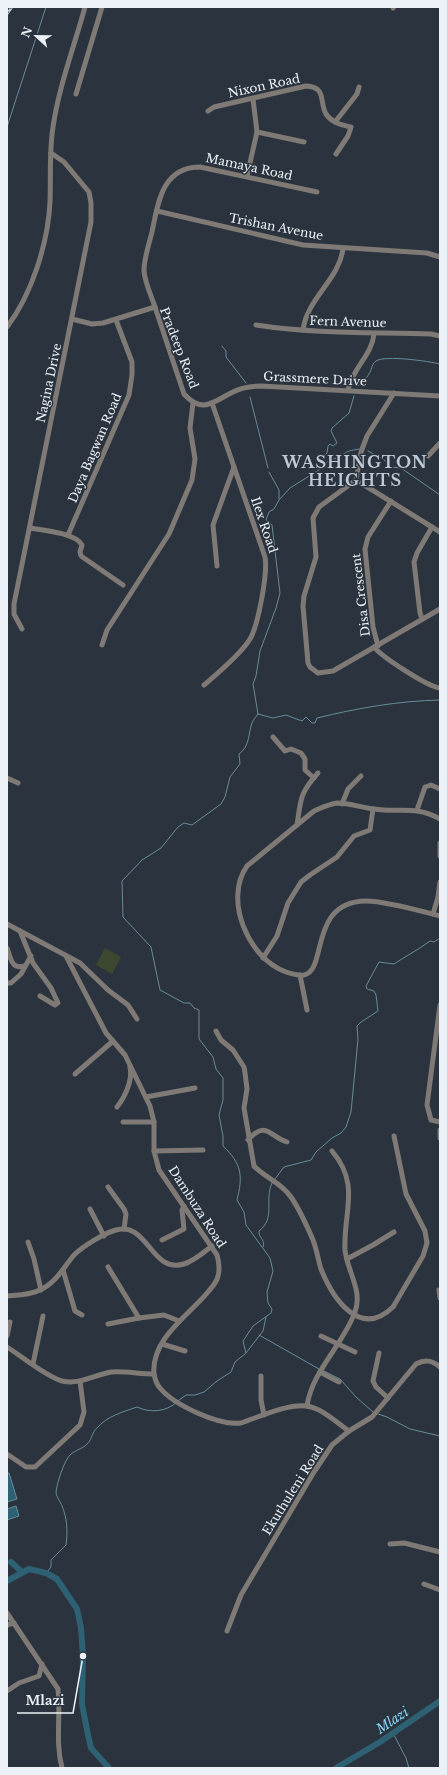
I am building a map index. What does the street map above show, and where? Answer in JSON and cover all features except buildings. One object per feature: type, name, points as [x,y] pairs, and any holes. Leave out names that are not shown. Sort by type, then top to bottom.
[{"type":"street","points":[[7,327],[19,310],[46,235],[50,202],[53,128],[60,91],[86,7]]},
{"type":"street","points":[[76,94],[102,7]]},
{"type":"street","name":"Nixon Road","points":[[208,111],[214,107],[306,86],[318,90],[321,94],[326,113],[335,122]]},
{"type":"street","points":[[336,154],[352,127],[335,122],[357,94],[359,87]]},
{"type":"street","points":[[247,176],[257,132],[253,99]]},
{"type":"street","points":[[257,132],[304,142]]},
{"type":"street","name":"Nagina Drive","points":[[22,629],[15,618],[13,609],[91,222],[90,196],[84,186],[64,162],[51,154]]},
{"type":"street","name":"Mamaya Road","points":[[155,307],[144,272],[146,255],[156,211],[165,185],[175,175],[185,170],[200,167],[317,192]]},
{"type":"street","name":"Trishan Avenue","points":[[156,211],[303,245],[427,253],[440,257]]},
{"type":"street","points":[[303,330],[307,313],[339,264],[343,248]]},
{"type":"street","name":"Pradeep Road","points":[[72,319],[98,324],[116,320],[155,307],[181,387],[184,394],[193,403],[190,420],[195,459],[192,480],[169,534],[107,630],[102,645]]},
{"type":"street","name":"Daya Bagwan Road","points":[[68,535],[129,396],[132,362],[116,320]]},
{"type":"street","name":"Fern Avenue","points":[[256,325],[303,330],[374,334],[431,334],[440,336]]},
{"type":"street","points":[[348,390],[351,378],[372,345],[374,334]]},
{"type":"street","name":"Grassmere Drive","points":[[193,403],[203,405],[212,403],[234,391],[252,386],[440,396]]},
{"type":"street","points":[[394,393],[367,436],[361,452],[356,480],[319,507],[313,518],[316,552],[304,596],[304,618],[308,663],[313,670],[318,672],[333,671],[440,609]]},
{"type":"street","name":"Ilex Road","points":[[204,685],[250,640],[267,574],[265,557],[212,403]]},
{"type":"street","points":[[428,456],[440,443]]},
{"type":"street","points":[[217,566],[213,525],[234,467]]},
{"type":"street","points":[[356,480],[440,532]]},
{"type":"street","name":"Disa Crescent","points":[[376,646],[365,549],[368,537],[391,501]]},
{"type":"street","points":[[422,619],[414,562],[417,553],[432,527]]},
{"type":"street","points":[[30,528],[68,535],[82,543],[80,552],[81,556],[123,585]]},
{"type":"street","points":[[376,646],[381,655],[433,686],[440,688]]},
{"type":"street","points":[[272,737],[284,751],[292,750],[301,753],[305,759],[305,770],[314,778]]},
{"type":"street","points":[[297,825],[299,803],[307,785],[318,773]]},
{"type":"street","points":[[342,804],[348,789],[361,776]]},
{"type":"street","points":[[7,778],[18,783]]},
{"type":"street","points":[[417,810],[425,787],[431,785],[440,789]]},
{"type":"street","points":[[440,819],[428,812],[417,810],[398,811],[332,804],[319,809],[297,825],[247,866],[239,883],[238,894],[240,911],[246,934],[257,952],[263,958],[282,970],[300,976],[306,974],[314,968],[325,928],[334,914],[346,905],[364,901],[377,902],[440,916]]},
{"type":"street","points":[[263,958],[277,936],[288,903],[301,882],[337,857],[354,836],[370,830],[373,809]]},
{"type":"street","points":[[440,843],[440,856]]},
{"type":"street","points":[[433,914],[438,897],[440,882]]},
{"type":"street","points":[[7,924],[80,962],[104,987],[128,1005],[136,1018]]},
{"type":"street","points":[[20,931],[31,956],[52,988],[58,1002],[55,1005],[40,996]]},
{"type":"street","points":[[7,948],[10,959],[14,965],[20,968],[25,966]]},
{"type":"street","points":[[7,983],[14,981],[31,956]]},
{"type":"street","name":"Dambuza Road","points":[[66,956],[101,1024],[125,1055],[146,1097],[153,1114],[154,1150],[159,1170],[217,1255],[219,1266],[218,1278],[204,1297],[180,1321],[162,1344],[154,1361],[154,1374]]},
{"type":"street","points":[[300,976],[307,1010]]},
{"type":"street","points":[[440,1006],[439,1027],[428,1106],[431,1120],[440,1122]]},
{"type":"street","points":[[216,1031],[221,1040],[232,1050],[244,1067],[247,1089],[244,1108],[248,1140],[254,1166],[278,1183],[291,1197],[314,1241],[321,1268],[327,1283],[347,1310],[354,1315],[371,1319],[388,1312],[394,1307],[426,1248],[427,1236],[406,1194],[394,1136]]},
{"type":"street","points":[[76,1074],[113,1041]]},
{"type":"street","points":[[117,1107],[126,1091],[131,1071],[130,1065]]},
{"type":"street","points":[[146,1097],[194,1088]]},
{"type":"street","points":[[123,1122],[154,1122]]},
{"type":"street","points":[[248,1140],[256,1132],[263,1130],[271,1132],[287,1142]]},
{"type":"street","points":[[440,1130],[440,1138]]},
{"type":"street","points":[[154,1150],[203,1150]]},
{"type":"street","points":[[307,1406],[310,1389],[354,1315],[357,1302],[357,1289],[347,1259],[345,1237],[350,1193],[341,1163],[332,1152]]},
{"type":"street","points":[[108,1187],[126,1214],[124,1229]]},
{"type":"street","points":[[162,1240],[184,1229],[182,1210],[184,1206]]},
{"type":"street","points":[[90,1209],[104,1236]]},
{"type":"street","points":[[7,1296],[34,1293],[41,1290],[53,1282],[77,1252],[116,1230],[124,1229],[136,1232],[160,1260],[168,1264],[185,1264],[212,1246]]},
{"type":"street","points":[[347,1259],[394,1232]]},
{"type":"street","points":[[28,1242],[34,1259],[41,1290]]},
{"type":"street","points":[[108,1267],[139,1318]]},
{"type":"street","points":[[63,1270],[75,1311],[82,1315]]},
{"type":"street","points":[[439,1290],[440,1298]]},
{"type":"street","points":[[108,1324],[164,1315],[180,1321]]},
{"type":"street","points":[[33,1364],[43,1316]]},
{"type":"street","points":[[7,1336],[10,1322]]},
{"type":"street","points":[[321,1336],[355,1352]]},
{"type":"street","points":[[162,1344],[184,1351]]},
{"type":"street","points":[[7,1347],[46,1373],[63,1381],[80,1381],[110,1372],[154,1374],[160,1388],[180,1404],[232,1424],[240,1423],[290,1407],[307,1406],[329,1416],[349,1431]]},
{"type":"street","points":[[379,1353],[373,1381],[376,1387],[388,1398]]},
{"type":"street","name":"Ekuthuleni Road","points":[[227,1631],[241,1595],[302,1491],[332,1445],[349,1431],[372,1417],[416,1364],[428,1360],[440,1366]]},
{"type":"street","points":[[320,1372],[339,1382]]},
{"type":"street","points":[[262,1376],[261,1400],[264,1415]]},
{"type":"street","points":[[7,1454],[26,1467],[31,1468],[38,1465],[82,1421],[84,1412],[80,1381]]},
{"type":"street","points":[[390,1544],[404,1543],[440,1552]]},
{"type":"street","points":[[424,1584],[440,1590]]},
{"type":"street","points":[[7,1613],[58,1689],[60,1701],[58,1743],[62,1768]]},
{"type":"street","points":[[7,1625],[14,1623]]},
{"type":"street","points":[[7,1691],[19,1683],[39,1676],[42,1664]]},
{"type":"green space","points":[[105,948],[121,957],[112,974],[96,965]]},
{"type":"water","points":[[7,1473],[9,1473],[17,1499],[7,1502]]},
{"type":"water","points":[[16,1506],[19,1516],[7,1520],[7,1509]]},
{"type":"waterway","points":[[7,127],[46,7]]},
{"type":"waterway","points":[[222,346],[226,351],[226,357],[246,383]]},
{"type":"waterway","points":[[358,386],[368,376],[375,362],[381,359],[407,359],[440,364]]},
{"type":"waterway","points":[[178,1401],[186,1395],[195,1395],[204,1392],[231,1372],[235,1362],[246,1353],[243,1341],[253,1326],[271,1313],[272,1309],[268,1303],[267,1292],[273,1271],[270,1258],[246,1225],[244,1212],[237,1200],[240,1184],[239,1171],[234,1159],[223,1146],[223,1136],[219,1115],[223,1100],[223,1078],[216,1069],[213,1057],[199,1039],[199,1010],[194,1008],[190,1003],[184,1003],[160,990],[151,947],[123,917],[122,881],[142,860],[161,848],[178,827],[184,823],[192,825],[221,804],[225,797],[230,777],[240,764],[239,754],[243,751],[247,744],[252,723],[258,714],[253,684],[256,676],[260,651],[280,593],[272,525],[266,520],[269,512],[274,509],[279,500],[290,488],[322,468],[325,463],[324,456],[327,453],[328,446],[330,444],[333,446],[337,443],[331,431],[332,428],[349,413],[354,396]]},
{"type":"waterway","points":[[250,397],[268,468]]},
{"type":"waterway","points":[[326,463],[348,452],[359,449]]},
{"type":"waterway","points":[[368,451],[383,459],[392,467],[401,468],[440,495]]},
{"type":"waterway","points":[[269,472],[279,490],[279,499]]},
{"type":"waterway","points":[[258,714],[273,718],[286,715],[302,721],[306,717],[312,723],[315,723],[317,718],[363,708],[393,703],[440,700]]},
{"type":"waterway","points":[[275,1179],[284,1167],[311,1160],[316,1152],[332,1138],[341,1133],[346,1127],[351,1112],[358,1039],[357,1026],[378,1011],[376,995],[374,991],[367,989],[366,986],[379,962],[394,964],[430,941],[434,942],[440,938]]},
{"type":"waterway","points":[[263,1247],[264,1242],[259,1231],[267,1220],[269,1196],[272,1183]]},
{"type":"waterway","points":[[246,1353],[263,1331],[266,1317]]},
{"type":"waterway","points":[[259,1335],[319,1369]]},
{"type":"waterway","points":[[324,1371],[340,1379],[356,1397],[373,1412]]},
{"type":"waterway","points":[[46,1573],[51,1567],[51,1560],[66,1545],[66,1520],[56,1492],[61,1472],[70,1455],[86,1445],[95,1430],[110,1417],[137,1407],[157,1411],[172,1406],[176,1403]]},
{"type":"waterway","points":[[378,1414],[410,1429],[440,1436]]},
{"type":"waterway","points":[[11,1562],[22,1572]]},
{"type":"waterway","name":"Mlazi","points":[[7,1581],[29,1569],[46,1573],[57,1579],[77,1609],[81,1628],[83,1656],[82,1704],[88,1735],[91,1748],[109,1768]]},
{"type":"waterway","name":"Mlazi","points":[[336,1768],[380,1742],[440,1701]]},
{"type":"waterway","points":[[393,1733],[406,1758],[409,1768]]},
{"type":"railway","points":[[7,14],[12,7]]},
{"type":"place","name":"Mlazi","points":[[83,1656]]},
{"type":"district","name":"WASHINGTON HEIGHTS","points":[[355,471]]}]
